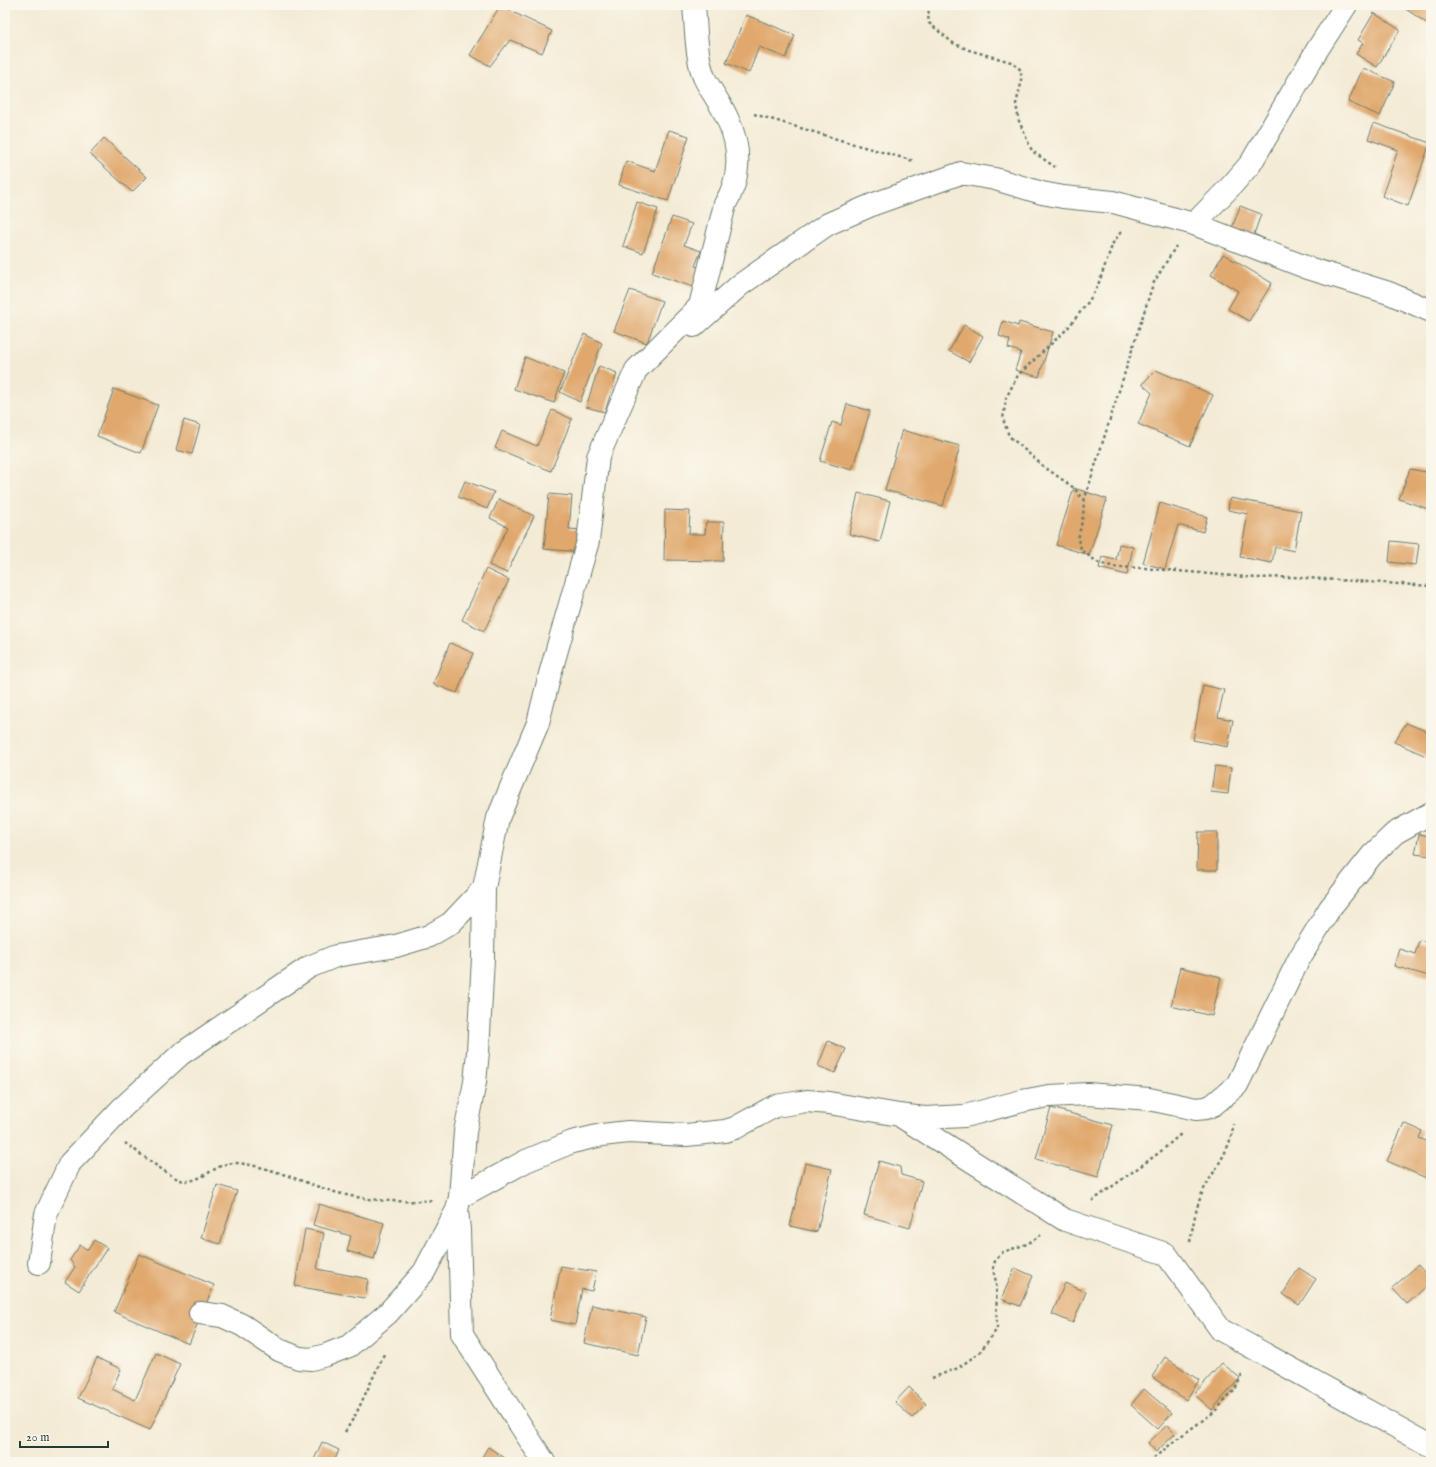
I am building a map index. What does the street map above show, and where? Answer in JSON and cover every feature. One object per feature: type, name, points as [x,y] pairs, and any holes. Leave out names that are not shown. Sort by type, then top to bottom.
[{"type":"street","points":[[544,1462],[462,1334],[458,1203],[465,1132],[475,1082],[478,1052],[483,958],[484,888],[498,818],[538,723],[550,674],[588,541],[598,458],[636,370],[700,306],[725,204],[731,195],[737,180],[738,163],[736,145],[729,120],[705,77],[700,63],[694,5]]},
{"type":"street","points":[[1194,224],[1251,163],[1317,50],[1346,5]]},
{"type":"street","points":[[630,384],[740,285],[828,224],[874,204],[961,173],[975,175],[1063,197],[1099,200],[1137,208],[1194,224],[1308,268],[1389,293],[1431,311]]},
{"type":"street","points":[[200,1313],[222,1316],[242,1325],[279,1350],[299,1358],[311,1359],[349,1346],[388,1313],[424,1272],[458,1203],[526,1161],[572,1142],[602,1135],[628,1132],[686,1135],[725,1131],[735,1128],[775,1106],[807,1101],[925,1118],[965,1116],[1022,1101],[1049,1096],[1088,1094],[1149,1099],[1196,1109],[1214,1105],[1237,1085],[1299,959],[1330,908],[1372,854],[1395,833],[1431,813]]},
{"type":"street","points":[[39,1263],[46,1214],[70,1163],[122,1108],[181,1054],[309,967],[336,956],[396,946],[429,936],[451,923],[484,888]]},
{"type":"street","points":[[898,1115],[1065,1220],[1166,1254],[1221,1330],[1431,1446]]},
{"type":"path","points":[[930,5],[928,15],[929,23],[954,43],[970,50],[1011,62],[1021,70],[1021,84],[1016,104],[1019,121],[1032,151],[1057,168]]},
{"type":"path","points":[[719,103],[857,145],[917,161]]},
{"type":"path","points":[[1084,501],[1074,488],[1043,466],[1009,436],[1002,419],[1006,398],[1018,375],[1067,329],[1089,301],[1098,285],[1113,243],[1137,208]]},
{"type":"path","points":[[1194,224],[1173,251],[1153,284],[1084,501],[1083,516],[1078,540],[1082,551],[1099,562],[1115,567],[1256,578],[1292,577],[1431,586]]},
{"type":"path","points":[[104,1127],[171,1175],[183,1181],[202,1177],[216,1168],[236,1163],[269,1169],[343,1194],[395,1202],[420,1201],[458,1203]]},
{"type":"path","points":[[345,1432],[356,1414],[385,1351]]},
{"type":"building","points":[[1400,5],[1431,5],[1431,26]]},
{"type":"building","points":[[500,6],[552,31],[542,53],[510,40],[490,66],[470,55]]},
{"type":"building","points":[[1374,13],[1400,30],[1377,67],[1356,54],[1363,43],[1358,40]]},
{"type":"building","points":[[746,15],[795,35],[786,58],[759,47],[749,73],[726,63]]},
{"type":"building","points":[[1363,68],[1395,82],[1380,116],[1348,102]]},
{"type":"building","points":[[1374,123],[1430,143],[1408,206],[1382,196],[1398,150],[1368,139]]},
{"type":"building","points":[[669,130],[689,136],[668,201],[619,185],[626,161],[655,171]]},
{"type":"building","points":[[104,138],[147,177],[132,192],[90,154]]},
{"type":"building","points":[[637,202],[658,209],[643,253],[623,246]]},
{"type":"building","points":[[1240,206],[1261,214],[1254,234],[1265,239],[1260,253],[1227,242]]},
{"type":"building","points":[[672,217],[692,224],[684,245],[701,251],[695,266],[703,269],[696,288],[652,273]]},
{"type":"building","points":[[1223,254],[1272,283],[1249,321],[1228,309],[1238,291],[1211,275]]},
{"type":"building","points":[[630,290],[662,301],[647,343],[614,331]]},
{"type":"building","points":[[1003,321],[1018,326],[1019,322],[1053,332],[1039,377],[1015,370],[1021,352],[1008,348],[1010,340],[999,336]]},
{"type":"building","points":[[964,325],[983,336],[969,362],[949,351]]},
{"type":"building","points":[[584,334],[602,343],[580,402],[560,392]]},
{"type":"building","points":[[525,357],[564,373],[554,403],[514,389]]},
{"type":"building","points":[[599,366],[617,373],[605,412],[586,407]]},
{"type":"building","points":[[1156,370],[1213,395],[1190,446],[1138,424],[1152,393],[1142,384]]},
{"type":"building","points":[[114,389],[158,405],[141,453],[97,436]]},
{"type":"building","points":[[847,404],[870,411],[852,470],[820,461],[832,422],[841,425]]},
{"type":"building","points":[[552,410],[572,419],[551,471],[495,448],[502,431],[537,446]]},
{"type":"building","points":[[184,420],[200,425],[192,454],[176,450]]},
{"type":"building","points":[[902,430],[960,446],[943,506],[885,490]]},
{"type":"building","points":[[1410,469],[1431,473],[1431,510],[1399,499]]},
{"type":"building","points":[[465,481],[494,492],[487,509],[458,497]]},
{"type":"building","points":[[1074,488],[1107,499],[1089,555],[1056,545]]},
{"type":"building","points":[[858,493],[890,501],[880,542],[849,534]]},
{"type":"building","points":[[549,494],[572,496],[569,529],[582,530],[580,552],[544,549]]},
{"type":"building","points":[[1230,498],[1301,511],[1294,551],[1275,547],[1272,563],[1240,557],[1248,514],[1228,510]]},
{"type":"building","points":[[499,499],[534,516],[507,573],[489,565],[508,527],[490,518]]},
{"type":"building","points":[[1160,503],[1207,517],[1203,532],[1178,525],[1165,569],[1143,563]]},
{"type":"building","points":[[665,510],[690,511],[689,534],[705,534],[706,522],[724,522],[723,561],[664,560]]},
{"type":"building","points":[[1391,541],[1419,544],[1416,565],[1389,562]]},
{"type":"building","points":[[1119,544],[1133,547],[1127,575],[1099,568],[1102,557],[1116,560]]},
{"type":"building","points":[[486,569],[509,580],[484,631],[462,620]]},
{"type":"building","points":[[450,643],[473,653],[457,693],[433,684]]},
{"type":"building","points":[[1203,685],[1224,690],[1218,717],[1233,720],[1228,747],[1193,740]]},
{"type":"building","points":[[1406,723],[1431,733],[1431,758],[1394,742]]},
{"type":"building","points":[[1215,766],[1231,768],[1228,794],[1211,792]]},
{"type":"building","points":[[1198,832],[1217,832],[1217,870],[1197,870]]},
{"type":"building","points":[[1419,834],[1431,836],[1431,856],[1415,854]]},
{"type":"building","points":[[1419,940],[1431,943],[1431,969],[1429,976],[1394,966],[1399,949],[1415,954]]},
{"type":"building","points":[[1180,967],[1221,977],[1212,1016],[1171,1006]]},
{"type":"building","points":[[828,1041],[846,1049],[835,1073],[818,1066]]},
{"type":"building","points":[[1051,1108],[1113,1125],[1098,1177],[1036,1159]]},
{"type":"building","points":[[1404,1123],[1422,1131],[1419,1138],[1431,1143],[1431,1180],[1387,1161]]},
{"type":"building","points":[[879,1161],[900,1167],[901,1175],[922,1181],[910,1228],[864,1215]]},
{"type":"building","points":[[805,1163],[832,1169],[817,1232],[790,1226]]},
{"type":"building","points":[[217,1185],[237,1191],[220,1244],[201,1238]]},
{"type":"building","points":[[319,1204],[384,1223],[374,1259],[347,1251],[351,1236],[313,1225]]},
{"type":"building","points":[[305,1229],[324,1233],[317,1269],[368,1279],[365,1298],[295,1286]]},
{"type":"building","points":[[94,1240],[107,1248],[79,1291],[65,1282],[75,1267],[70,1260],[80,1245],[88,1250]]},
{"type":"building","points":[[139,1254],[214,1285],[189,1344],[114,1312]]},
{"type":"building","points":[[1418,1265],[1431,1280],[1431,1282],[1407,1304],[1392,1288]]},
{"type":"building","points":[[561,1266],[596,1272],[592,1291],[582,1289],[575,1325],[550,1320]]},
{"type":"building","points":[[1015,1268],[1033,1276],[1020,1306],[1001,1299]]},
{"type":"building","points":[[1299,1268],[1316,1279],[1299,1305],[1283,1294]]},
{"type":"building","points":[[1065,1283],[1086,1292],[1073,1323],[1052,1314]]},
{"type":"building","points":[[592,1305],[646,1317],[638,1355],[584,1343]]},
{"type":"building","points":[[156,1353],[180,1364],[150,1430],[78,1398],[97,1358],[121,1369],[112,1389],[135,1400]]},
{"type":"building","points":[[1165,1357],[1199,1380],[1186,1400],[1152,1377]]},
{"type":"building","points":[[1222,1363],[1240,1378],[1212,1410],[1194,1394]]},
{"type":"building","points":[[909,1387],[926,1404],[912,1418],[895,1402]]},
{"type":"building","points":[[1144,1389],[1172,1413],[1158,1429],[1131,1405]]},
{"type":"building","points":[[1167,1425],[1175,1434],[1156,1452],[1148,1443]]},
{"type":"building","points":[[322,1442],[339,1450],[334,1462],[313,1462]]},
{"type":"building","points":[[488,1447],[511,1462],[479,1462]]}]
